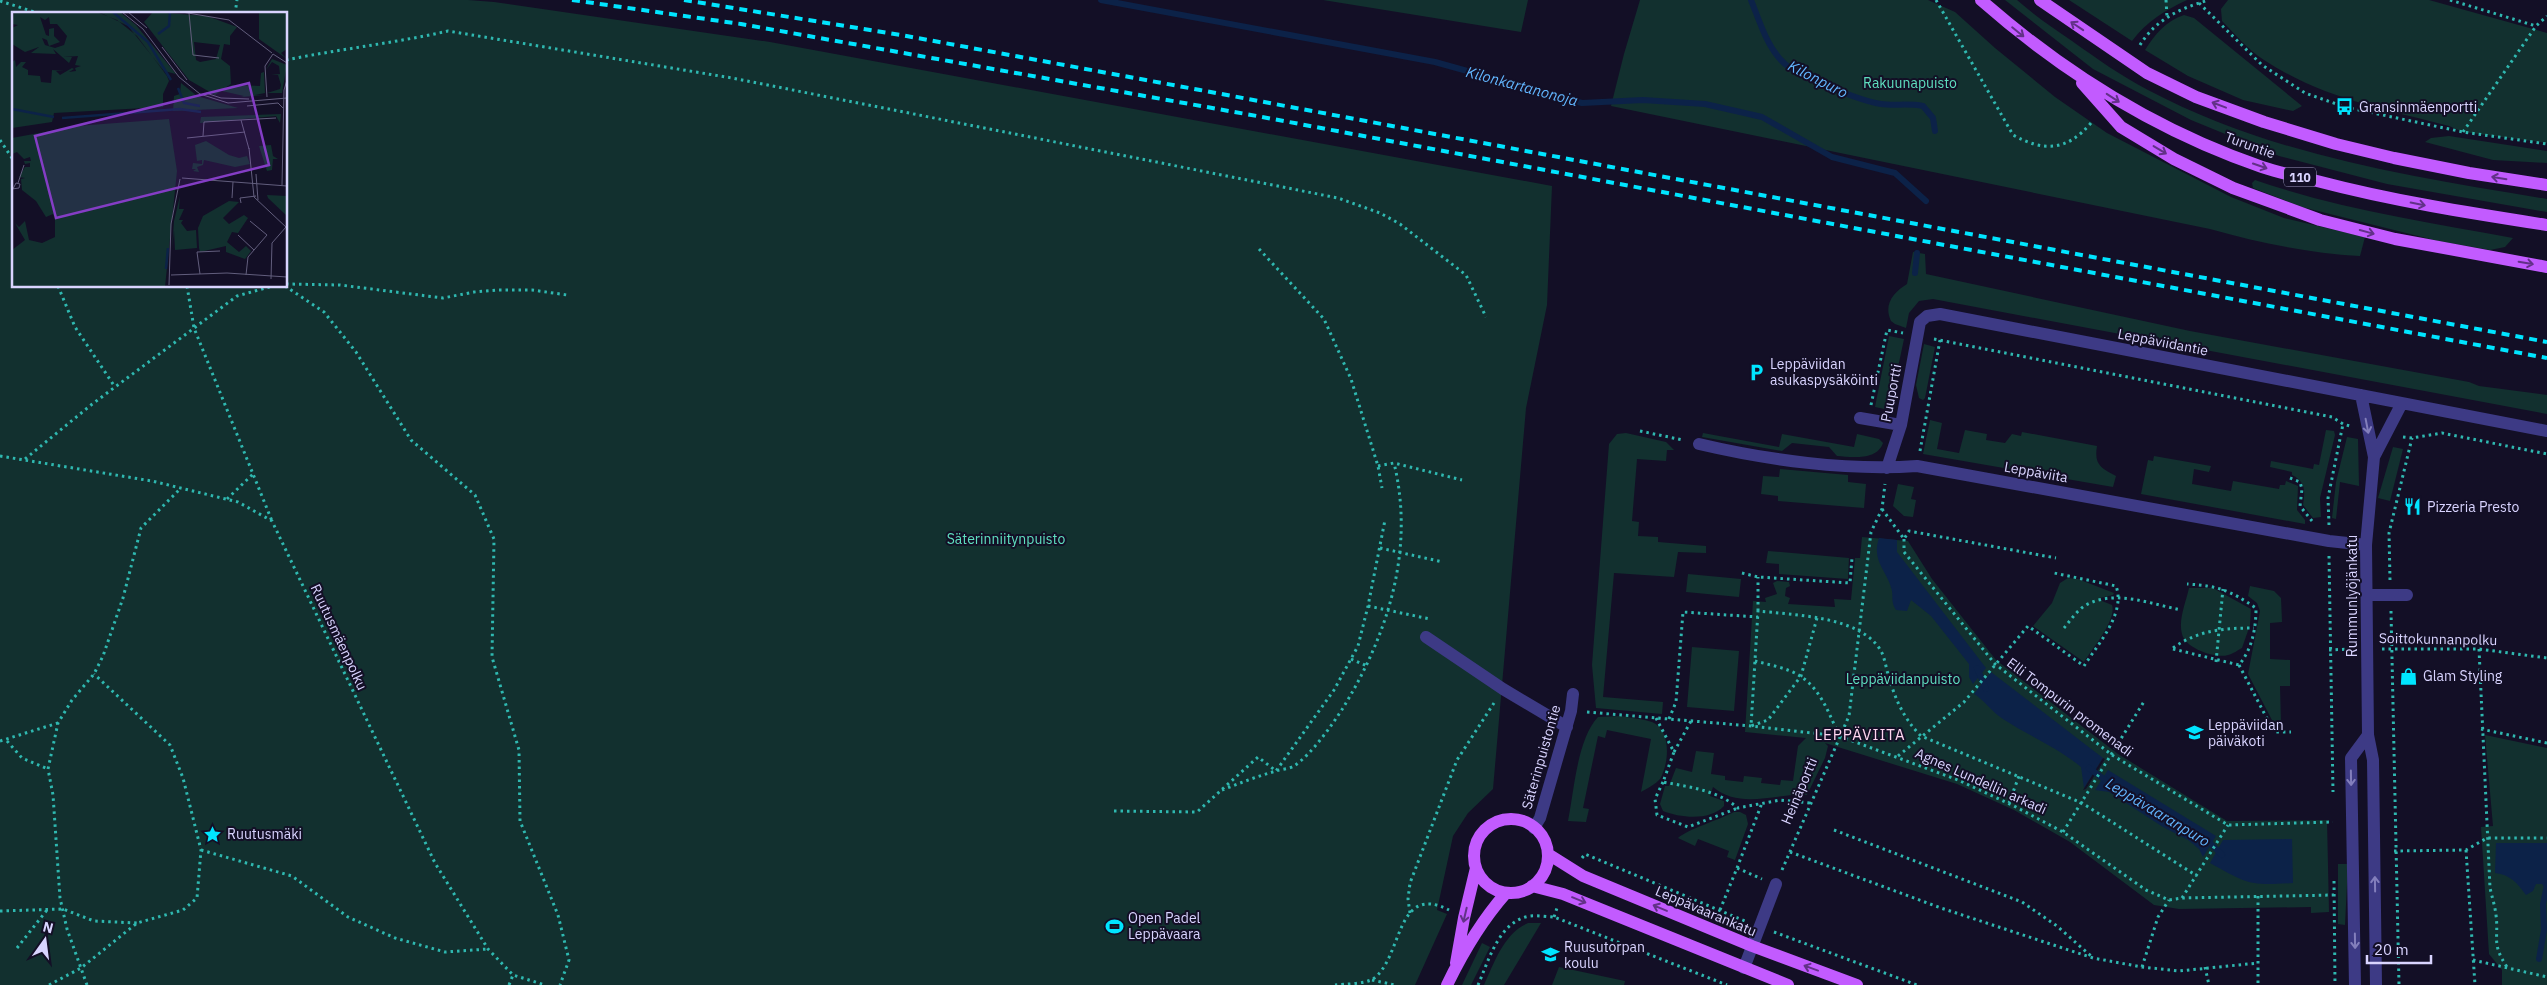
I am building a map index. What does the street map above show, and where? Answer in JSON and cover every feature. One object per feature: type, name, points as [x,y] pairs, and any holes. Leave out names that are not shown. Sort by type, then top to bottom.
[{"type":"main road","name":"Turuntie","points":[[1981,0],[2018,32],[2072,72],[2125,106],[2180,134],[2263,167],[2361,192],[2444,209],[2547,225]]},
{"type":"main road","name":"Turuntie","points":[[2040,0],[2147,73],[2196,96],[2264,122],[2336,144],[2384,155],[2469,173],[2547,185]]},
{"type":"main road","points":[[2072,72],[2121,127],[2174,159],[2233,188],[2320,220],[2395,239],[2547,267]]},
{"type":"main road","points":[[1456,966],[1464,918],[1476,868],[1475,849],[1478,839],[1492,825],[1501,821],[1518,820],[1534,828],[1544,840],[1548,854],[1544,873],[1532,886],[1524,891],[1506,893],[1487,884],[1476,868]]},
{"type":"main road","name":"Leppävaarankatu","points":[[1548,854],[1583,876],[1752,946],[1857,985]]},
{"type":"main road","points":[[1532,886],[1563,894],[1788,985]]},
{"type":"main road","points":[[1447,985],[1456,966],[1490,911],[1506,893]]},
{"type":"street","name":"Leppäviidantie","points":[[1920,322],[1928,316],[1940,314],[2547,431]]},
{"type":"street","name":"Puuportti","points":[[1887,468],[1900,425],[1920,322]]},
{"type":"street","points":[[2361,395],[2374,457]]},
{"type":"street","points":[[2374,457],[2402,403]]},
{"type":"street","points":[[1864,419],[1900,425]]},
{"type":"street","name":"Leppäviita","points":[[1699,444],[1753,457],[1887,468],[1917,466],[2329,541],[2366,545]]},
{"type":"street","name":"Rummunlyöjänkatu","points":[[2374,457],[2366,545],[2366,596],[2368,735],[2373,760],[2376,985]]},
{"type":"street","points":[[2366,596],[2407,595]]},
{"type":"street","points":[[1426,637],[1503,690],[1566,727]]},
{"type":"street","name":"Säterinpuistontie","points":[[1534,828],[1540,818],[1571,710],[1573,694]]},
{"type":"street","points":[[2355,985],[2351,758],[2368,735]]},
{"type":"street","points":[[1744,968],[1776,884]]},
{"type":"path","points":[[1936,0],[2013,135],[2032,145],[2063,145],[2080,137],[2091,123]]},
{"type":"path","points":[[2166,0],[2168,17]]},
{"type":"path","points":[[2140,44],[2149,31],[2168,17],[2209,0]]},
{"type":"path","points":[[2450,0],[2536,26]]},
{"type":"path","points":[[0,2],[34,12]]},
{"type":"path","points":[[2199,3],[2262,65],[2305,93],[2345,107],[2463,132],[2547,144]]},
{"type":"path","points":[[2463,132],[2536,26],[2547,16]]},
{"type":"path","points":[[288,60],[351,47],[403,41],[448,32],[732,78],[1338,198],[1380,213],[1400,224],[1466,275],[1486,317]]},
{"type":"path","points":[[0,140],[12,158]]},
{"type":"path","points":[[1259,249],[1324,320],[1351,379],[1378,466],[1382,488]]},
{"type":"path","points":[[288,285],[340,284],[442,298],[474,292],[500,290],[532,290],[567,295]]},
{"type":"path","points":[[288,287],[324,312],[356,352],[411,440],[475,495],[494,539],[492,657],[519,750],[520,821],[558,915],[569,960],[560,985]]},
{"type":"path","points":[[59,288],[75,327],[115,387]]},
{"type":"path","name":"Ruutusmäenpolku","points":[[187,288],[194,328],[272,522],[435,863],[488,949],[513,975],[545,985]]},
{"type":"path","points":[[24,460],[115,387],[237,296],[266,288]]},
{"type":"path","points":[[1864,419],[1886,330]]},
{"type":"path","points":[[1917,336],[2332,417],[2343,424],[2328,498],[2333,802]]},
{"type":"path","points":[[1917,466],[1940,340]]},
{"type":"path","points":[[1640,431],[1699,444]]},
{"type":"path","points":[[2399,985],[2389,533],[2412,438],[2442,434],[2547,454]]},
{"type":"path","points":[[0,456],[152,481],[227,499],[238,502],[272,522]]},
{"type":"path","points":[[1378,466],[1394,463],[1462,480]]},
{"type":"path","points":[[1220,790],[1276,771],[1294,767],[1330,729],[1367,666],[1388,610],[1400,552],[1403,515],[1401,492],[1394,463]]},
{"type":"path","name":"Heinäportti","points":[[1776,884],[1849,716],[1871,532],[1882,509],[1887,468]]},
{"type":"path","points":[[227,499],[253,474]]},
{"type":"path","points":[[2290,478],[2300,482],[2302,489],[2300,506],[2315,524]]},
{"type":"path","points":[[87,985],[63,909],[53,795],[48,769],[58,723],[72,700],[94,674],[103,656],[120,606],[141,528],[180,489]]},
{"type":"path","name":"Elli Tompurin promenadi","points":[[1882,509],[1904,539],[1904,552],[1995,664],[2112,755],[2228,825]]},
{"type":"path","points":[[1276,771],[1334,690],[1351,659],[1363,630],[1385,520]]},
{"type":"path","points":[[2323,525],[2329,524]]},
{"type":"path","points":[[1904,539],[1909,531],[2056,558]]},
{"type":"path","points":[[1380,548],[1443,562]]},
{"type":"path","points":[[1742,573],[1758,577],[1850,583],[1852,558]]},
{"type":"path","points":[[1898,756],[1964,702],[2028,626],[2084,666],[2112,622],[2118,597],[2116,586],[2054,573]]},
{"type":"path","points":[[1758,577],[1758,617],[1751,726],[1768,720],[1801,676],[1817,618]]},
{"type":"path","points":[[2187,584],[2215,586],[2256,608],[2249,653],[2239,665]]},
{"type":"path","points":[[2216,662],[2223,590]]},
{"type":"path","points":[[2064,628],[2084,606],[2118,597],[2181,610]]},
{"type":"path","points":[[1368,606],[1430,619]]},
{"type":"path","points":[[1758,610],[1817,618],[1859,630],[1881,651],[1893,690],[1908,722],[1921,736],[2082,802],[2197,876]]},
{"type":"path","points":[[1669,719],[1676,702],[1684,612],[1758,617]]},
{"type":"path","points":[[2239,665],[2216,662],[2173,649],[2184,640],[2219,628],[2254,628]]},
{"type":"path","points":[[2478,649],[2490,888],[2496,917],[2495,940],[2499,954],[2507,967]]},
{"type":"path","name":"Soittokunnanpolku","points":[[2329,650],[2478,649],[2547,658]]},
{"type":"path","points":[[1351,659],[1367,666]]},
{"type":"path","points":[[1755,661],[1801,676],[1816,691],[1828,710],[1839,736]]},
{"type":"path","points":[[2239,665],[2274,732],[2291,732]]},
{"type":"path","points":[[0,911],[63,909],[94,921],[137,923],[183,910],[197,898],[201,850],[183,778],[170,745],[94,674]]},
{"type":"path","points":[[1410,913],[1408,899],[1410,883],[1458,760],[1503,690]]},
{"type":"path","points":[[2063,832],[2145,700]]},
{"type":"path","name":"Agnes Lundellin arkadi","points":[[1571,710],[1839,736],[1898,756],[2009,803],[2063,832],[2146,890],[2169,900]]},
{"type":"path","points":[[1656,718],[1674,752]]},
{"type":"path","points":[[1691,721],[1674,752],[1655,799],[1657,815],[1688,827],[1738,808],[1762,803],[1780,800],[1810,802]]},
{"type":"path","points":[[0,741],[58,723]]},
{"type":"path","points":[[2481,729],[2547,743]]},
{"type":"path","points":[[2325,732],[2331,733]]},
{"type":"path","points":[[7,740],[22,758],[48,769]]},
{"type":"path","points":[[1114,811],[1197,812],[1258,757],[1276,771]]},
{"type":"path","points":[[2009,803],[2019,776]]},
{"type":"path","points":[[1663,782],[1707,792],[1728,800],[1738,808]]},
{"type":"path","points":[[1720,910],[1762,803]]},
{"type":"path","points":[[2333,812],[2334,829]]},
{"type":"path","points":[[2182,898],[2204,866],[2228,825],[2333,822]]},
{"type":"path","points":[[1834,830],[2022,902],[2057,926],[2093,958]]},
{"type":"path","points":[[2396,851],[2466,850],[2487,838],[2547,838]]},
{"type":"path","points":[[201,850],[292,876],[348,917],[395,938],[445,952],[488,949]]},
{"type":"path","points":[[2466,850],[2475,985]]},
{"type":"path","points":[[1790,852],[1941,908],[2093,958],[2142,967],[2179,971],[2258,963]]},
{"type":"path","points":[[1737,868],[1776,884]]},
{"type":"path","points":[[2334,878],[2336,985]]},
{"type":"path","points":[[2142,967],[2158,917],[2169,900],[2182,898],[2334,895]]},
{"type":"path","points":[[2258,896],[2258,985]]},
{"type":"path","points":[[1372,980],[1387,965],[1405,918],[1416,907],[1430,903],[1439,905]]},
{"type":"path","points":[[17,948],[48,910]]},
{"type":"path","points":[[1478,985],[1502,934],[1516,920],[1531,916],[1554,917],[1727,985]]},
{"type":"path","points":[[49,985],[81,968],[137,923]]},
{"type":"path","points":[[1760,927],[1917,985]]},
{"type":"path","points":[[2473,960],[2547,977]]},
{"type":"path","points":[[2205,967],[2208,985]]},
{"type":"path","points":[[509,985],[513,975]]},
{"type":"path","points":[[1335,985],[1372,980],[1395,985]]},
{"type":"green space","name":"Säterinniitynpuisto","points":[[0,0],[468,0],[494,2],[770,42],[1552,186],[1547,305],[1526,408],[1493,789],[1468,813],[1453,836],[1437,910],[1447,914],[1415,985],[0,985]]},
{"type":"green space","points":[[1323,0],[1528,0],[1521,32]]},
{"type":"green space","name":"Rakuunapuisto","points":[[1640,0],[1928,0],[1955,12],[1995,48],[2055,97],[2107,133],[2231,197],[2284,218],[2365,237],[2360,256],[2284,247],[2210,229],[1611,106]]},
{"type":"green space","points":[[2005,0],[2017,0],[2109,67],[2138,85],[2195,112],[2243,131],[2343,161],[2445,182],[2547,199],[2547,212],[2387,184],[2279,156],[2191,120],[2093,69]]},
{"type":"green space","points":[[2069,0],[2187,0],[2156,17],[2132,41]]},
{"type":"green space","points":[[2228,0],[2429,0],[2547,33],[2547,143],[2463,132],[2449,126],[2354,101],[2308,84],[2258,56],[2222,21],[2221,9]]},
{"type":"green space","points":[[2184,15],[2194,18],[2302,106],[2293,111],[2243,100],[2188,76],[2145,50],[2162,29]]},
{"type":"green space","points":[[2449,136],[2547,151],[2547,163],[2493,160],[2425,142],[2431,138]]},
{"type":"green space","points":[[2255,180],[2351,207],[2513,238],[2505,247],[2490,250],[2438,241],[2302,207],[2253,188],[2252,183]]},
{"type":"green space","points":[[1913,252],[1925,254],[1926,274],[2190,331],[2469,382],[2479,386],[2547,395],[2547,414],[1933,299],[1919,301],[1909,313],[1906,328],[1891,321],[1888,309],[1894,295],[1907,284]]},
{"type":"green space","points":[[1889,336],[1904,339],[1889,410],[1875,407]]},
{"type":"green space","points":[[1924,344],[1935,347],[1925,398],[1923,400],[1919,398],[1916,385]]},
{"type":"green space","points":[[1930,420],[1942,423],[1937,449],[1959,453],[1965,430],[1987,434],[1986,440],[2005,443],[2012,434],[2021,436],[2022,432],[2097,446],[2096,457],[2099,465],[2116,476],[2113,487],[1923,454]]},
{"type":"green space","points":[[2326,430],[2334,431],[2335,435],[2320,498],[2321,517],[2313,518],[2303,505],[2304,487],[2300,481],[2292,475],[2292,472],[2270,467],[2271,461],[2313,469],[2314,464],[2319,465]]},
{"type":"green space","points":[[1626,433],[1666,442],[1674,450],[1667,450],[1666,461],[1637,459],[1632,521],[1639,522],[1638,536],[1658,537],[1658,542],[1706,546],[1706,553],[1678,552],[1674,577],[1614,573],[1603,697],[1663,702],[1662,714],[1596,708],[1592,665],[1609,444],[1617,434]]},
{"type":"green space","points":[[1703,433],[1779,447],[1782,434],[1854,447],[1857,434],[1879,439],[1883,443],[1875,453],[1863,457],[1849,457],[1837,456],[1829,447],[1792,443],[1782,451],[1702,437]]},
{"type":"green space","points":[[2347,437],[2358,439],[2359,486],[2340,482],[2336,519],[2332,518],[2336,482]]},
{"type":"green space","points":[[2393,447],[2403,449],[2390,501],[2378,498]]},
{"type":"green space","points":[[2154,456],[2211,466],[2209,472],[2194,469],[2192,484],[2231,491],[2233,481],[2279,489],[2280,485],[2285,485],[2286,481],[2298,486],[2297,510],[2305,520],[2305,524],[2141,494],[2148,460],[2153,461]]},
{"type":"green space","points":[[1780,469],[1848,475],[1848,482],[1866,484],[1864,508],[1778,501],[1778,496],[1761,494],[1763,476],[1779,477]]},
{"type":"green space","points":[[1898,484],[1914,487],[1911,499],[1916,500],[1913,517],[1904,516],[1893,506]]},
{"type":"green space","name":"Leppäviidanpuisto","points":[[1862,537],[1908,541],[1932,579],[1996,660],[2118,754],[2227,821],[2327,820],[2329,912],[2311,913],[2311,907],[2179,909],[2154,905],[2070,842],[2014,810],[1957,784],[1825,743],[1828,746],[1825,758],[1807,795],[1746,799],[1724,794],[1713,787],[1710,796],[1724,801],[1724,806],[1718,811],[1695,817],[1663,811],[1660,804],[1665,786],[1669,786],[1676,768],[1692,772],[1696,751],[1714,753],[1711,774],[1725,776],[1725,780],[1743,782],[1744,776],[1762,778],[1761,783],[1780,785],[1781,780],[1793,781],[1798,746],[1806,738],[1745,732],[1753,601],[1766,602],[1765,598],[1777,594],[1773,583],[1777,581],[1789,582],[1790,586],[1786,588],[1785,596],[1790,598],[1788,604],[1835,607],[1834,599],[1851,600],[1855,558],[1860,558]]},
{"type":"green space","points":[[1768,551],[1849,558],[1848,579],[1779,574],[1779,564],[1766,563]]},
{"type":"green space","points":[[1688,574],[1741,579],[1739,597],[1686,592]]},
{"type":"green space","points":[[2068,578],[2078,579],[2114,593],[2113,595],[2100,598],[2102,601],[2112,605],[2113,611],[2103,634],[2084,662],[2033,626],[2052,603],[2060,583]]},
{"type":"green space","points":[[2250,586],[2274,591],[2281,598],[2282,622],[2270,623],[2270,659],[2290,660],[2290,686],[2280,686],[2281,723],[2273,722],[2248,674],[2260,611],[2257,603],[2248,596]]},
{"type":"green space","points":[[2189,588],[2213,588],[2251,609],[2250,625],[2242,648],[2222,656],[2209,654],[2194,648],[2184,639],[2181,623]]},
{"type":"green space","points":[[1692,647],[1739,651],[1734,711],[1687,707]]},
{"type":"green space","points":[[1621,716],[1652,722],[1663,732],[1666,740],[1667,756],[1660,779],[1654,785],[1641,792],[1651,739],[1607,730],[1605,738],[1598,736],[1583,808],[1589,809],[1586,822],[1568,821],[1577,766],[1585,738],[1598,717]]},
{"type":"green space","points":[[2485,735],[2547,748],[2547,985],[2502,985],[2502,970],[2489,954],[2481,827],[2493,826]]},
{"type":"green space","points":[[1734,812],[1746,815],[1748,824],[1735,860],[1727,857],[1729,851],[1698,839],[1695,846],[1678,838],[1689,831]]},
{"type":"green space","points":[[2338,864],[2348,864],[2345,925],[2338,924]]},
{"type":"green space","points":[[1528,923],[1541,923],[1504,985],[1484,985],[1506,941],[1512,934]]},
{"type":"green space","points":[[1482,943],[1490,947],[1471,985],[1462,985]]},
{"type":"green space","points":[[1559,967],[1625,981],[1624,985],[1552,985]]},
{"type":"water","points":[[1879,538],[1897,540],[1897,552],[1986,668],[1973,684],[1969,677],[1969,664],[1931,616],[1911,600],[1907,611],[1896,610],[1890,584],[1877,554]]},
{"type":"water","points":[[1991,672],[2103,758],[2084,788],[2081,767],[2062,753],[2003,719],[1974,694]]},
{"type":"water","points":[[2108,770],[2216,836],[2203,857],[2199,849],[2188,840],[2163,827],[2109,792],[2095,790]]},
{"type":"water","points":[[2292,839],[2293,883],[2257,884],[2241,879],[2210,863],[2223,840]]},
{"type":"water","points":[[2496,843],[2547,843],[2547,891],[2542,884],[2536,884],[2533,891],[2526,895],[2513,880],[2495,873]]},
{"type":"pier","points":[[2103,758],[2105,759],[2086,789],[2083,790]]},
{"type":"waterway","name":"Kilonkartanonoja","points":[[1101,0],[1435,62],[1582,103],[1643,100],[1705,104],[1762,117],[1832,157],[1895,173],[1926,201]]},
{"type":"waterway","name":"Kilonpuro","points":[[1751,0],[1769,43],[1785,64],[1817,82],[1872,102],[1891,105],[1923,106],[1933,118],[1935,131]]},
{"type":"waterway","name":"Leppävaaranpuro","points":[[1915,273],[1917,253]]},
{"type":"waterway","name":"Leppävaaranpuro","points":[[1977,668],[1986,689]]},
{"type":"waterway","name":"Leppävaaranpuro","points":[[2089,768],[2109,783]]},
{"type":"waterway","name":"Leppävaaranpuro","points":[[2206,839],[2222,855]]},
{"type":"waterway","name":"Leppävaaranpuro","points":[[2539,959],[2544,930],[2543,904],[2547,885]]},
{"type":"railway","points":[[572,0],[741,24],[1257,116],[2547,358]]},
{"type":"railway","points":[[684,0],[901,35],[2547,342]]},
{"type":"place","name":"Gransinmäenportti","points":[[2345,107]]},
{"type":"place","name":"Leppäviidan asukaspysäköinti","points":[[1756,372]]},
{"type":"place","name":"Pizzeria Presto","points":[[2413,507]]},
{"type":"place","name":"Glam Styling","points":[[2409,676]]},
{"type":"place","name":"Leppäviidan päiväkoti","points":[[2194,733]]},
{"type":"place","name":"Ruutusmäki","points":[[213,834]]},
{"type":"place","name":"Open Padel Leppävaara","points":[[1114,926]]},
{"type":"place","name":"Ruusutorpan koulu","points":[[1550,955]]},
{"type":"district","name":"LEPPÄVIITA","points":[[1860,734]]}]
